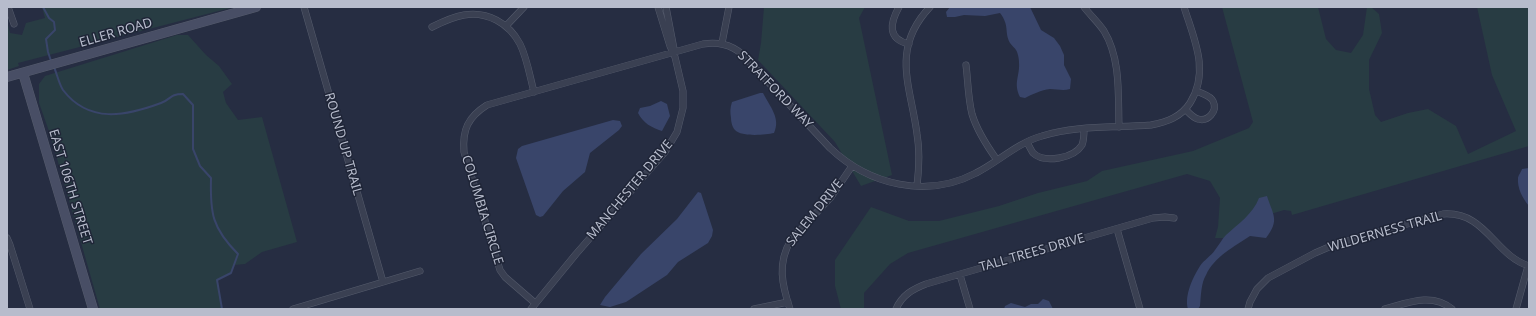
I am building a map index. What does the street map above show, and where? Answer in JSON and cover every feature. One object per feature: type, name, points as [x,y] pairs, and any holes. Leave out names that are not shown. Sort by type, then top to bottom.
[{"type":"street","points":[[8,7],[14,24]]},
{"type":"street","name":"ELLER ROAD","points":[[7,77],[256,7]]},
{"type":"street","name":"ROUND UP TRAIL","points":[[304,7],[383,282]]},
{"type":"street","points":[[506,26],[524,7]]},
{"type":"street","name":"MANCHESTER DRIVE","points":[[531,309],[665,152],[673,140],[682,116],[682,83],[674,53],[670,46],[658,7]]},
{"type":"street","name":"MANCHESTER DRIVE","points":[[666,7],[674,53]]},
{"type":"street","points":[[432,27],[446,20],[465,14],[486,16],[506,26],[520,45],[534,92],[703,44],[715,42],[722,43],[730,7]]},
{"type":"street","points":[[899,7],[893,22],[893,33],[897,40],[909,44]]},
{"type":"street","points":[[918,186],[918,134],[906,72],[906,58],[909,44],[917,24],[930,7]]},
{"type":"street","points":[[1084,7],[1104,30],[1112,47],[1116,67],[1119,127]]},
{"type":"street","points":[[1184,7],[1200,63],[1200,79],[1197,92],[1185,109],[1195,118],[1209,118],[1214,107],[1213,101],[1209,97],[1197,92]]},
{"type":"street","name":"STRATFORD WAY","points":[[722,43],[742,54],[830,148],[852,166],[880,180],[905,186],[935,186],[959,180],[974,174],[1027,142],[1040,136],[1084,129],[1163,123],[1177,116],[1185,109]]},
{"type":"street","points":[[966,65],[972,114],[982,137],[997,160]]},
{"type":"street","name":"EAST 106TH STREET","points":[[22,73],[93,309]]},
{"type":"street","name":"COLUMBIA CIRCLE","points":[[534,92],[505,100],[479,110],[470,119],[463,140],[464,152],[500,270],[505,277],[536,303]]},
{"type":"street","points":[[1027,142],[1033,153],[1037,156],[1048,158],[1060,157],[1071,154],[1081,145],[1084,137],[1084,129]]},
{"type":"street","name":"SALEM DRIVE","points":[[790,309],[781,279],[783,257],[786,248],[791,240],[831,197],[852,166]]},
{"type":"street","name":"WILDERNESS TRAIL","points":[[1248,309],[1253,295],[1260,285],[1268,278],[1315,253],[1336,244],[1443,214],[1461,215],[1475,222],[1513,258],[1528,266]]},
{"type":"street","name":"TALL TREES DRIVE","points":[[897,307],[903,297],[918,287],[1153,218],[1174,218]]},
{"type":"street","points":[[1117,229],[1140,309]]},
{"type":"street","points":[[7,238],[30,309]]},
{"type":"street","points":[[1516,309],[1528,266]]},
{"type":"street","points":[[293,309],[420,271]]},
{"type":"street","points":[[960,274],[970,309]]},
{"type":"street","points":[[1385,309],[1426,299],[1444,303],[1452,309]]},
{"type":"street","points":[[754,309],[788,302]]},
{"type":"shaded area","points":[[42,7],[234,7],[18,63],[19,66],[7,70],[7,21],[10,33],[22,35],[26,23],[45,18]]},
{"type":"shaded area","points":[[764,7],[865,7],[859,18],[892,175],[861,186],[835,142],[758,60]]},
{"type":"shaded area","points":[[1222,7],[1318,7],[1326,39],[1336,50],[1351,53],[1363,35],[1367,7],[1371,7],[1379,14],[1382,33],[1369,60],[1369,89],[1375,115],[1381,122],[1408,113],[1428,109],[1456,126],[1468,154],[1516,131],[1492,75],[1477,7],[1528,7],[1529,146],[1292,215],[1291,211],[1284,210],[1264,216],[1231,238],[1215,238],[1218,227],[1220,198],[1210,181],[1187,174],[908,253],[890,264],[864,293],[864,309],[841,309],[835,286],[835,260],[871,207],[909,221],[939,221],[999,206],[1038,193],[1087,181],[1102,171],[1193,151],[1249,128],[1253,122]]},
{"type":"shaded area","points":[[177,35],[188,35],[206,55],[219,66],[232,84],[223,92],[226,103],[238,120],[262,117],[297,242],[262,252],[245,264],[234,265],[231,273],[217,280],[222,309],[100,309],[50,134],[39,103],[39,84],[45,76]]},
{"type":"water","points":[[950,7],[1030,7],[1041,30],[1054,38],[1060,46],[1064,55],[1064,65],[1071,79],[1070,89],[1050,89],[1037,92],[1025,98],[1020,97],[1017,88],[1019,68],[1018,56],[1016,50],[1008,39],[1006,25],[1000,13],[985,16],[964,15],[947,17],[946,12]]},
{"type":"water","points":[[763,93],[774,113],[776,128],[774,133],[753,135],[738,132],[734,129],[731,122],[730,110],[732,102]]},
{"type":"water","points":[[661,101],[667,104],[670,116],[662,131],[648,125],[642,120],[638,113],[640,108],[650,106]]},
{"type":"water","points":[[613,120],[620,121],[622,126],[590,153],[585,172],[563,191],[543,216],[540,217],[536,215],[516,158],[518,149],[522,146]]},
{"type":"water","points":[[1529,168],[1529,206],[1518,186],[1518,177],[1522,169]]},
{"type":"water","points":[[698,192],[701,193],[713,230],[712,236],[708,243],[678,262],[667,275],[626,302],[610,307],[600,305],[641,254],[677,219]]},
{"type":"water","points":[[1267,196],[1273,213],[1274,222],[1273,227],[1266,238],[1250,236],[1231,248],[1214,262],[1204,278],[1200,306],[1198,309],[1188,309],[1188,293],[1192,281],[1200,266],[1223,238],[1249,214],[1259,198]]},
{"type":"water","points":[[1043,299],[1049,301],[1053,309],[1004,309],[1005,306],[1011,303],[1025,307],[1031,304],[1038,304]]},
{"type":"waterway","points":[[43,7],[49,18],[54,22],[55,30],[46,39],[51,61]]},
{"type":"waterway","points":[[54,67],[60,85],[73,101],[84,108],[96,112],[121,114],[135,111],[161,103],[178,94],[183,94],[193,105],[193,149],[200,166],[211,178],[211,201],[214,219],[229,245],[238,254],[231,273],[217,280],[222,309]]}]
